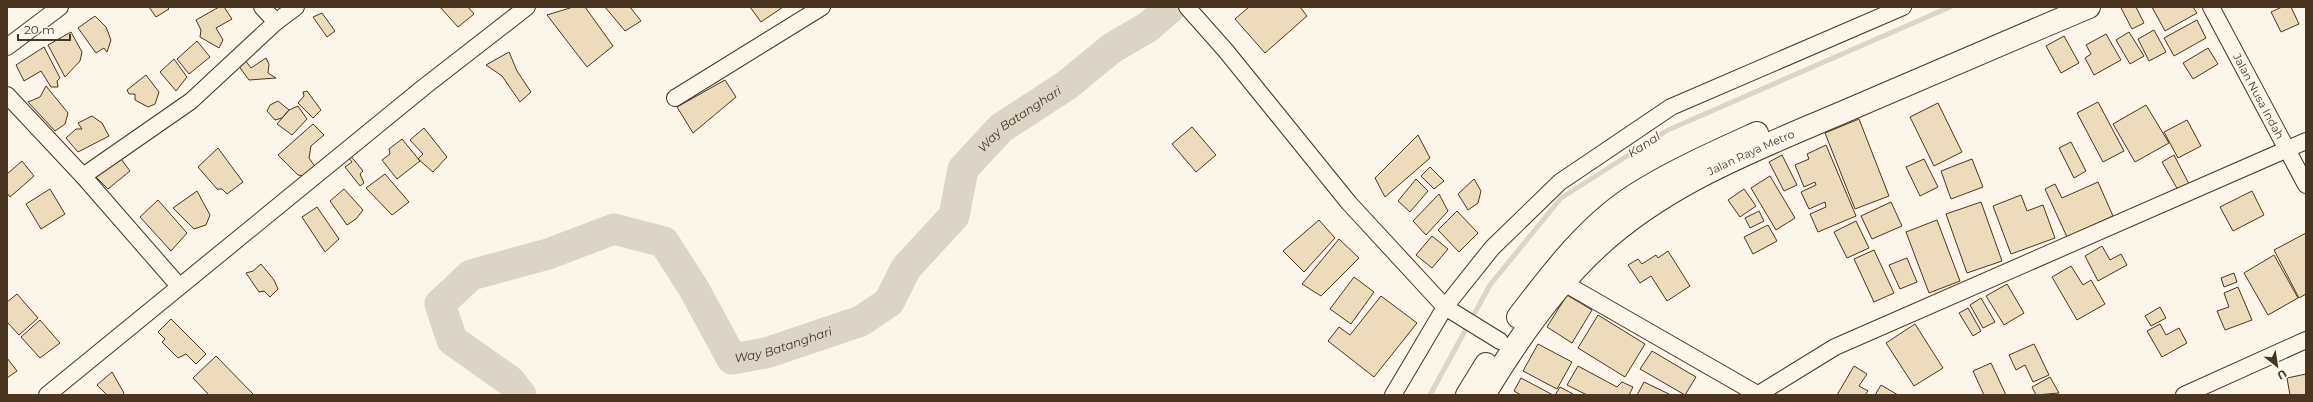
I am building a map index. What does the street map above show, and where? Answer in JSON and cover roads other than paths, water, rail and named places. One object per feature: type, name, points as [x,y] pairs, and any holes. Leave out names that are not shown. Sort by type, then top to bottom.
[{"type":"highway","points":[[1467,395],[1491,336],[1587,235],[1632,197],[1688,164],[1858,98],[2050,7]]},
{"type":"highway","name":"Jalan Raya Metro","points":[[1484,395],[1512,348],[1564,283],[1598,246],[1642,212],[1697,178],[1767,145],[1858,98],[2089,7]]},
{"type":"street","points":[[7,47],[60,7]]},
{"type":"street","points":[[262,7],[276,22]]},
{"type":"street","points":[[83,176],[191,101],[276,22],[296,7]]},
{"type":"street","points":[[47,395],[424,87],[527,7]]},
{"type":"street","points":[[675,98],[822,7]]},
{"type":"street","points":[[1393,395],[1492,248],[1560,182],[1671,107],[1903,7]]},
{"type":"street","name":"Jalan Nusa Indah","points":[[2211,7],[2306,185]]},
{"type":"street","points":[[1191,12],[1226,51],[1349,204],[1451,311],[1491,336]]},
{"type":"street","points":[[7,94],[83,176],[179,286]]},
{"type":"street","points":[[1564,283],[1758,395],[1835,347],[2306,141]]},
{"type":"street","points":[[2184,395],[2306,340]]},
{"type":"waterway","name":"Way Batanghari","points":[[521,395],[510,381],[452,340],[440,304],[471,275],[548,254],[614,229],[664,242],[694,289],[732,359],[766,353],[861,321],[889,302],[906,268],[954,216],[963,169],[1001,128],[1067,85],[1112,48],[1148,27],[1171,7]]},
{"type":"waterway","name":"Kanal","points":[[1430,395],[1490,285],[1561,198],[1668,130],[1950,7]]}]
